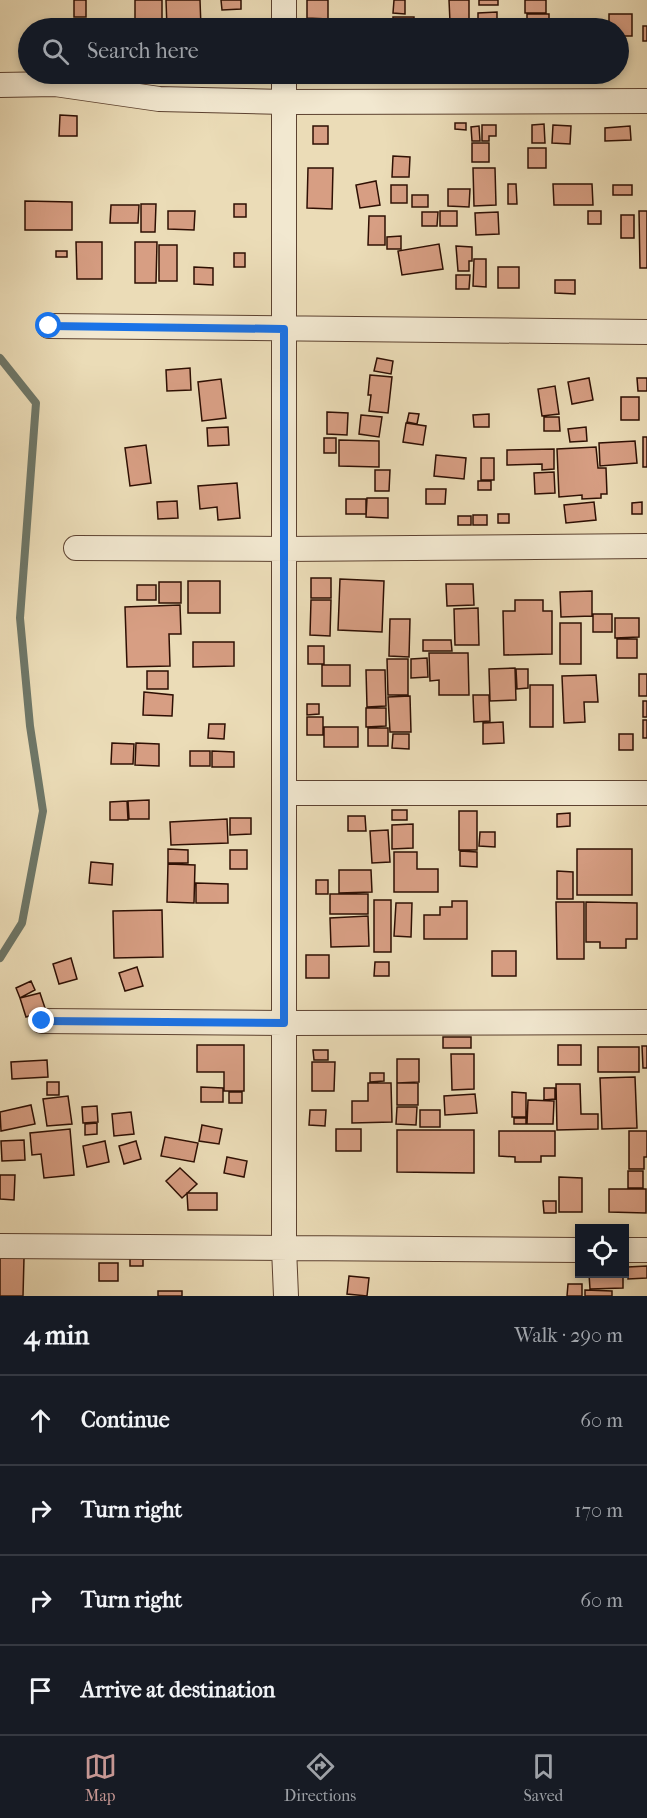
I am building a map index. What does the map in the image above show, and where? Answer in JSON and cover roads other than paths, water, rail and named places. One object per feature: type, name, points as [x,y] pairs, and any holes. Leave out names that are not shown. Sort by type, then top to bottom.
[{"type":"street","points":[[284,0],[284,18]]},
{"type":"street","points":[[0,85],[55,84],[159,99],[284,102],[647,101]]},
{"type":"street","points":[[284,84],[284,1248],[286,1296]]},
{"type":"street","points":[[49,326],[647,332]]},
{"type":"street","points":[[76,548],[647,546]]},
{"type":"street","points":[[284,793],[647,793]]},
{"type":"street","points":[[42,1021],[647,1022]]},
{"type":"street","points":[[0,1246],[575,1250]]},
{"type":"street","points":[[629,1250],[647,1250]]},
{"type":"waterway","points":[[0,358],[36,403],[20,618],[30,726],[43,811],[22,923],[0,958]]}]
